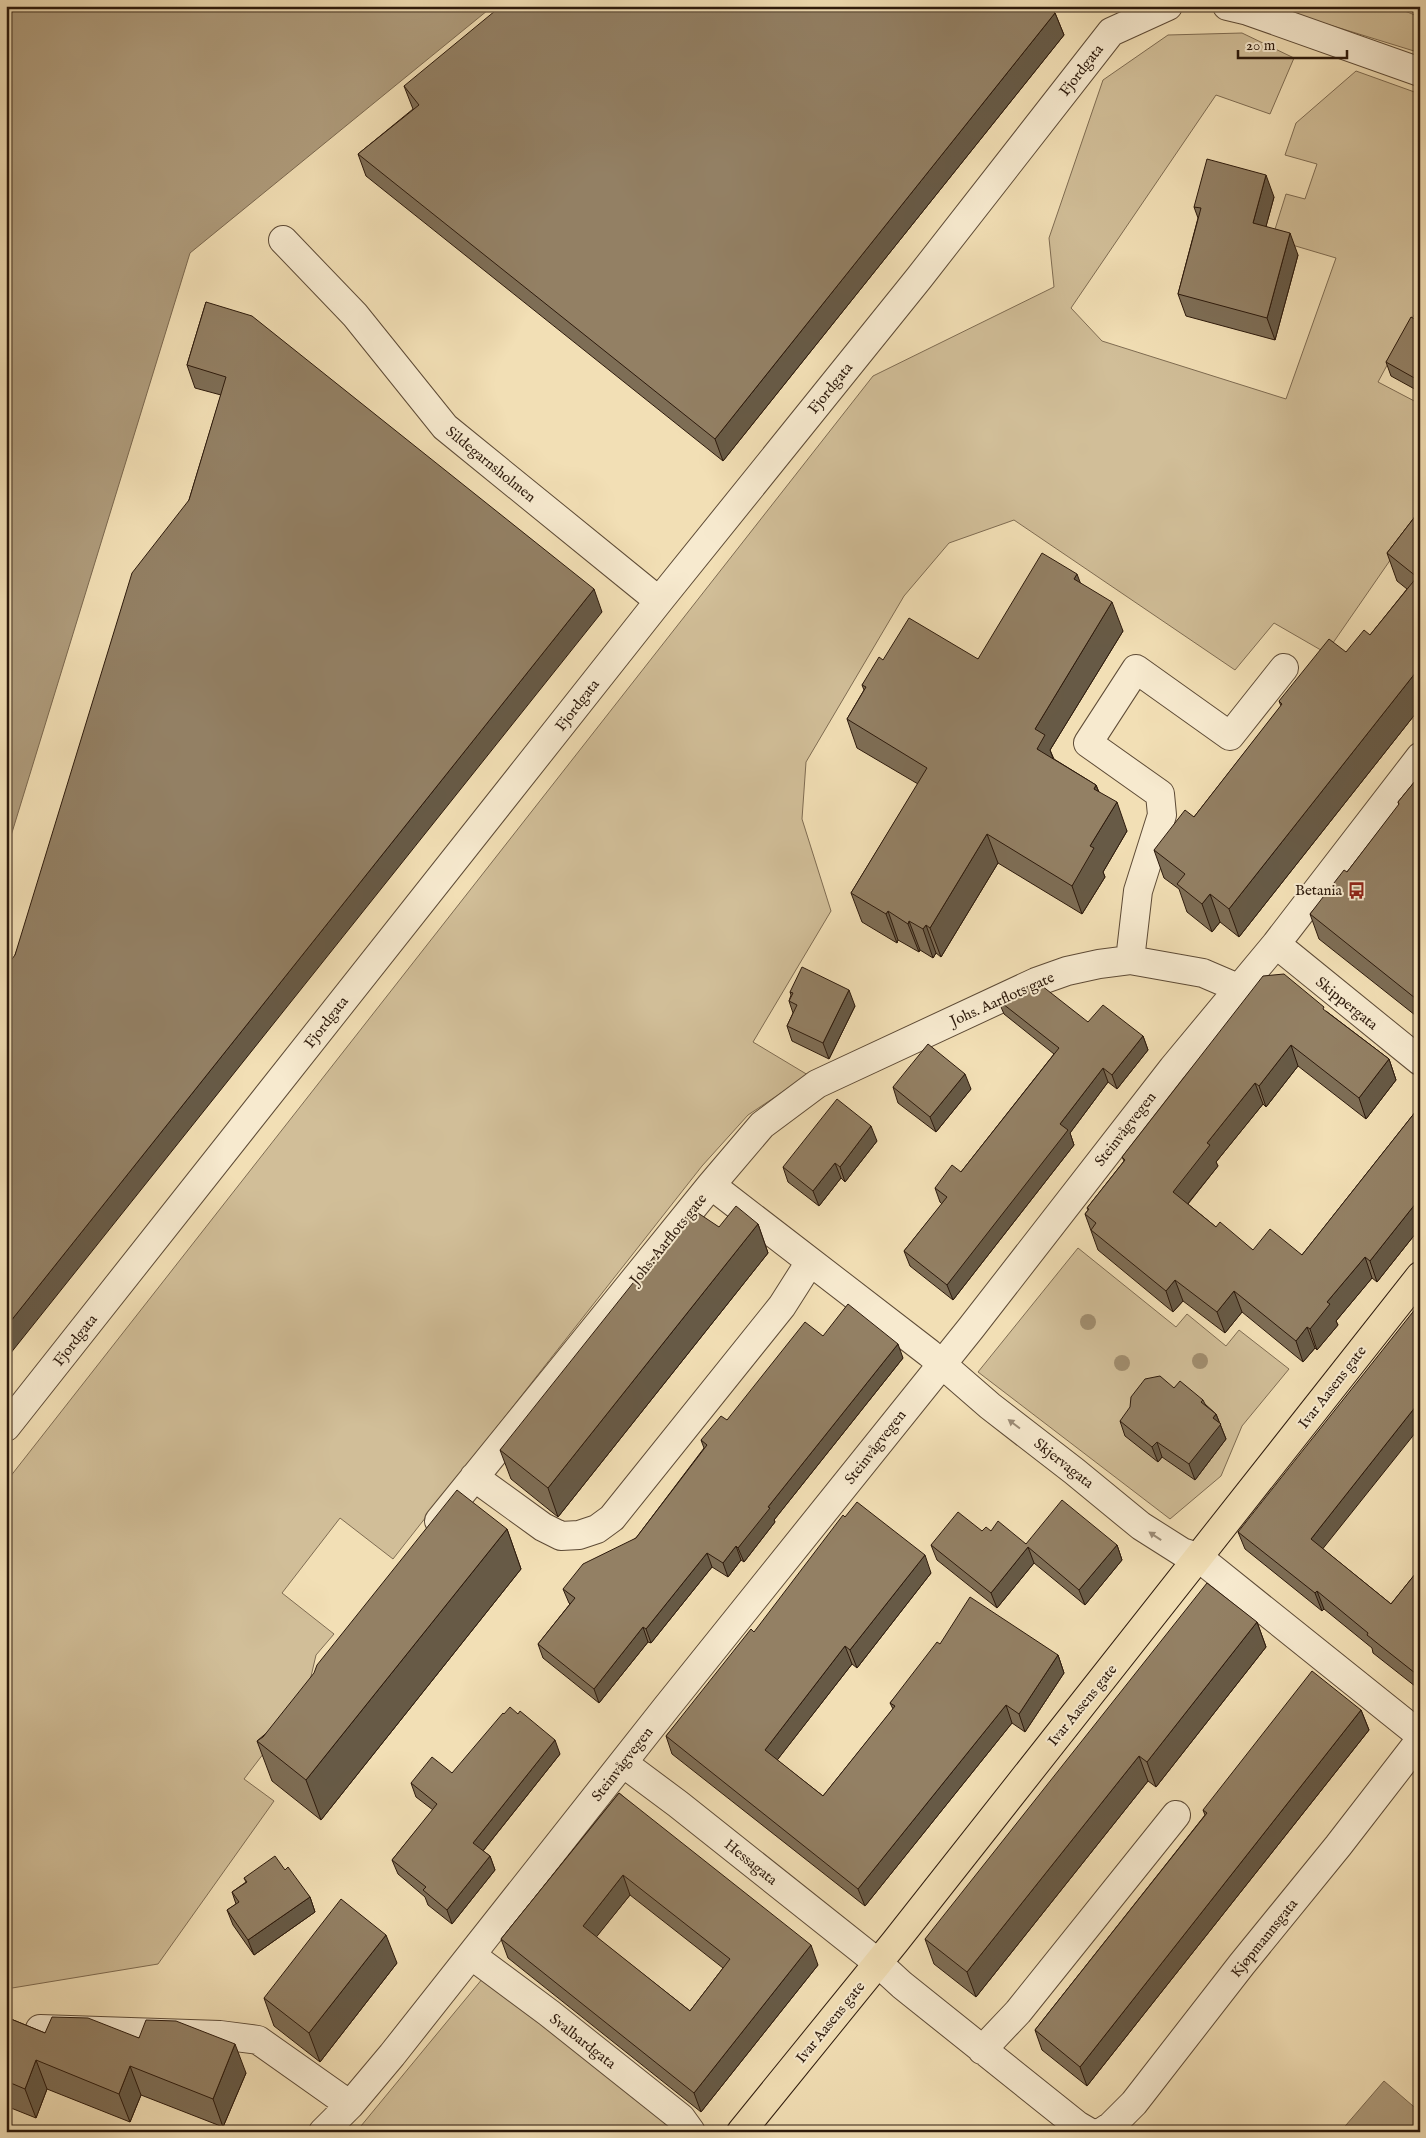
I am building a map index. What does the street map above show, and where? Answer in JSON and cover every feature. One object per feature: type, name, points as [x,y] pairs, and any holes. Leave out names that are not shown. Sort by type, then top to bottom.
[{"type":"main road","name":"Ivar Aasens gate","points":[[741,2132],[878,1963],[1420,1276]]},
{"type":"street","name":"Fjordgata","points":[[6,1427],[659,601],[919,278],[1111,32],[1168,6]]},
{"type":"street","points":[[1227,6],[1248,11],[1420,72]]},
{"type":"street","name":"Sildegarnsholmen","points":[[283,240],[355,315],[446,428],[659,601]]},
{"type":"street","points":[[1130,960],[1138,891],[1162,815],[1160,794],[1088,743],[1136,669],[1230,736],[1284,668]]},
{"type":"street","name":"Steinvågvegen","points":[[322,2132],[350,2105],[471,1956],[936,1359],[1238,988],[1276,944],[1420,757]]},
{"type":"street","name":"Skippergata","points":[[1276,944],[1420,1061]]},
{"type":"street","name":"Johs. Aarflots gate","points":[[421,1544],[711,1185],[762,1126],[817,1084],[1036,982],[1067,971],[1130,960],[1203,973],[1238,988]]},
{"type":"street","name":"Skjervagata","points":[[711,1185],[936,1359],[990,1406],[1074,1470],[1141,1526],[1182,1552],[1198,1558],[1420,1735]]},
{"type":"street","points":[[474,1477],[543,1527],[561,1536],[579,1535],[597,1530],[612,1518],[770,1321],[810,1262]]},
{"type":"street","name":"Kjøpmannsgata","points":[[1102,2132],[1111,2126],[1134,2103],[1420,1740]]},
{"type":"street","name":"Hessagata","points":[[623,1763],[678,1804],[878,1963]]},
{"type":"street","points":[[982,2050],[1018,2012],[1176,1815]]},
{"type":"street","name":"Svalbardgata","points":[[471,1956],[549,2014],[681,2118],[691,2132]]},
{"type":"street","points":[[878,1963],[982,2050],[1077,2125],[1089,2132]]},
{"type":"street","points":[[40,2029],[212,2035],[258,2040],[350,2105]]},
{"type":"shaded area","points":[[6,6],[493,6],[190,253],[6,852]]},
{"type":"shaded area","points":[[1268,6],[1392,6],[1420,17],[1420,40],[1414,51]]},
{"type":"shaded area","points":[[1242,33],[1294,58],[1270,114],[1216,95],[1071,308],[1102,341],[1286,399],[1336,258],[1272,239],[1286,194],[1305,199],[1317,164],[1285,155],[1296,123],[1356,71],[1420,94],[1420,223],[1417,228],[1420,234],[1420,304],[1378,382],[1420,404],[1420,555],[1402,543],[1326,653],[1274,623],[1235,670],[1014,520],[949,543],[904,596],[806,762],[802,819],[831,911],[753,1042],[808,1075],[748,1115],[702,1166],[393,1559],[340,1518],[282,1593],[334,1634],[316,1655],[306,1698],[244,1779],[274,1801],[158,1964],[6,1989],[6,1482],[873,376],[1054,287],[1049,238],[1103,80],[1168,35]]},
{"type":"shaded area","points":[[1078,1248],[1176,1327],[1187,1314],[1226,1346],[1239,1330],[1289,1369],[1242,1426],[1221,1476],[1170,1519],[978,1372]]},
{"type":"shaded area","points":[[483,1978],[677,2132],[356,2132]]},
{"type":"shaded area","points":[[1384,2081],[1420,2112],[1420,2132],[1340,2132]]},
{"type":"building","points":[[501,6],[1047,6],[1055,13],[715,439],[358,154],[419,105],[404,86]]},
{"type":"building","points":[[1207,159],[1266,175],[1253,223],[1290,233],[1267,318],[1178,294],[1201,208],[1194,207]]},
{"type":"building","points":[[206,302],[252,316],[594,589],[6,1327],[6,967],[15,955],[132,573],[189,500],[226,377],[187,365]]},
{"type":"building","points":[[1411,317],[1420,322],[1420,378],[1418,380],[1386,362]]},
{"type":"building","points":[[1420,510],[1420,667],[1229,909],[1210,894],[1202,904],[1177,884],[1185,874],[1154,850],[1185,810],[1194,817],[1282,704],[1279,701],[1329,639],[1346,652],[1364,630],[1370,635],[1417,577],[1387,553]]},
{"type":"building","points":[[1042,553],[1077,574],[1074,579],[1112,602],[1035,729],[1045,735],[1037,749],[1096,785],[1094,789],[1117,802],[1090,846],[1094,848],[1072,886],[987,834],[930,928],[926,925],[923,929],[909,921],[908,924],[888,911],[886,914],[851,893],[927,768],[847,719],[866,687],[862,685],[879,657],[883,660],[909,618],[978,659]]},
{"type":"building","points":[[1420,775],[1420,1002],[1310,914],[1344,870],[1347,872]]},
{"type":"building","points":[[802,967],[849,990],[823,1043],[787,1026],[797,1005],[789,1001],[793,993],[790,992]]},
{"type":"building","points":[[1284,974],[1324,1007],[1323,1009],[1389,1059],[1359,1098],[1291,1045],[1259,1086],[1255,1083],[1207,1143],[1210,1145],[1173,1192],[1216,1227],[1220,1222],[1253,1250],[1270,1229],[1302,1255],[1420,1106],[1420,1198],[1370,1261],[1365,1257],[1327,1302],[1330,1304],[1310,1329],[1307,1327],[1296,1341],[1234,1291],[1217,1312],[1175,1280],[1166,1291],[1091,1230],[1096,1223],[1085,1214],[1089,1209],[1087,1208],[1125,1160],[1122,1157],[1263,976]]},
{"type":"building","points":[[1037,982],[1088,1022],[1103,1005],[1143,1036],[1112,1075],[1103,1068],[1060,1124],[1068,1130],[947,1285],[904,1251],[947,1197],[935,1188],[952,1165],[961,1172],[1059,1048],[998,1000]]},
{"type":"building","points":[[928,1044],[965,1074],[930,1117],[893,1087]]},
{"type":"building","points":[[837,1099],[871,1126],[840,1167],[835,1163],[813,1191],[783,1167]]},
{"type":"building","points":[[736,1206],[758,1224],[548,1488],[500,1450],[692,1209],[719,1227]]},
{"type":"building","points":[[1420,1303],[1420,1401],[1311,1539],[1391,1604],[1420,1568],[1420,1666],[1415,1673],[1367,1635],[1368,1633],[1317,1591],[1315,1593],[1238,1532]]},
{"type":"building","points":[[848,1304],[898,1344],[768,1507],[770,1508],[738,1548],[736,1546],[723,1563],[707,1553],[646,1629],[643,1627],[594,1689],[538,1644],[575,1598],[563,1589],[583,1564],[636,1538],[707,1445],[701,1440],[721,1416],[727,1420],[805,1322],[823,1336]]},
{"type":"building","points":[[1160,1376],[1174,1388],[1180,1381],[1203,1400],[1201,1402],[1216,1414],[1213,1418],[1221,1424],[1189,1464],[1157,1442],[1152,1447],[1120,1421],[1130,1407],[1131,1397],[1145,1379]]},
{"type":"building","points":[[457,1490],[507,1529],[306,1780],[257,1741],[263,1737],[314,1673],[317,1665]]},
{"type":"building","points":[[1062,1500],[1117,1545],[1079,1590],[1028,1547],[991,1593],[931,1545],[958,1512],[982,1531],[986,1527],[991,1531],[998,1521],[1026,1544]]},
{"type":"building","points":[[857,1502],[925,1555],[850,1650],[845,1646],[765,1750],[823,1796],[895,1706],[890,1703],[937,1642],[940,1644],[970,1597],[1058,1655],[1019,1714],[1006,1705],[858,1889],[666,1736],[751,1629],[754,1632],[843,1515],[845,1517]]},
{"type":"building","points":[[1207,1583],[1257,1622],[1147,1762],[1139,1756],[967,1972],[925,1939]]},
{"type":"building","points":[[1312,1671],[1361,1710],[1080,2067],[1035,2030],[1207,1813],[1203,1810]]},
{"type":"building","points":[[510,1707],[518,1714],[520,1711],[555,1740],[473,1843],[490,1856],[447,1910],[423,1890],[426,1887],[392,1860],[437,1804],[411,1783],[432,1757],[452,1773]]},
{"type":"building","points":[[619,1793],[811,1945],[694,2093],[501,1939]],"holes":[[[623,1875],[730,1959],[690,2011],[583,1926]]]},
{"type":"building","points":[[275,1856],[285,1870],[288,1867],[310,1897],[248,1940],[227,1910],[239,1902],[232,1892],[247,1882],[244,1878]]},
{"type":"building","points":[[341,1899],[386,1935],[309,2033],[264,1998]]},
{"type":"building","points":[[6,2017],[45,2033],[52,2017],[88,2018],[139,2038],[146,2020],[176,2021],[235,2044],[213,2099],[130,2066],[119,2094],[36,2060],[25,2089],[6,2081]]},
{"type":"place","name":"Betania","points":[[1356,890]]}]
